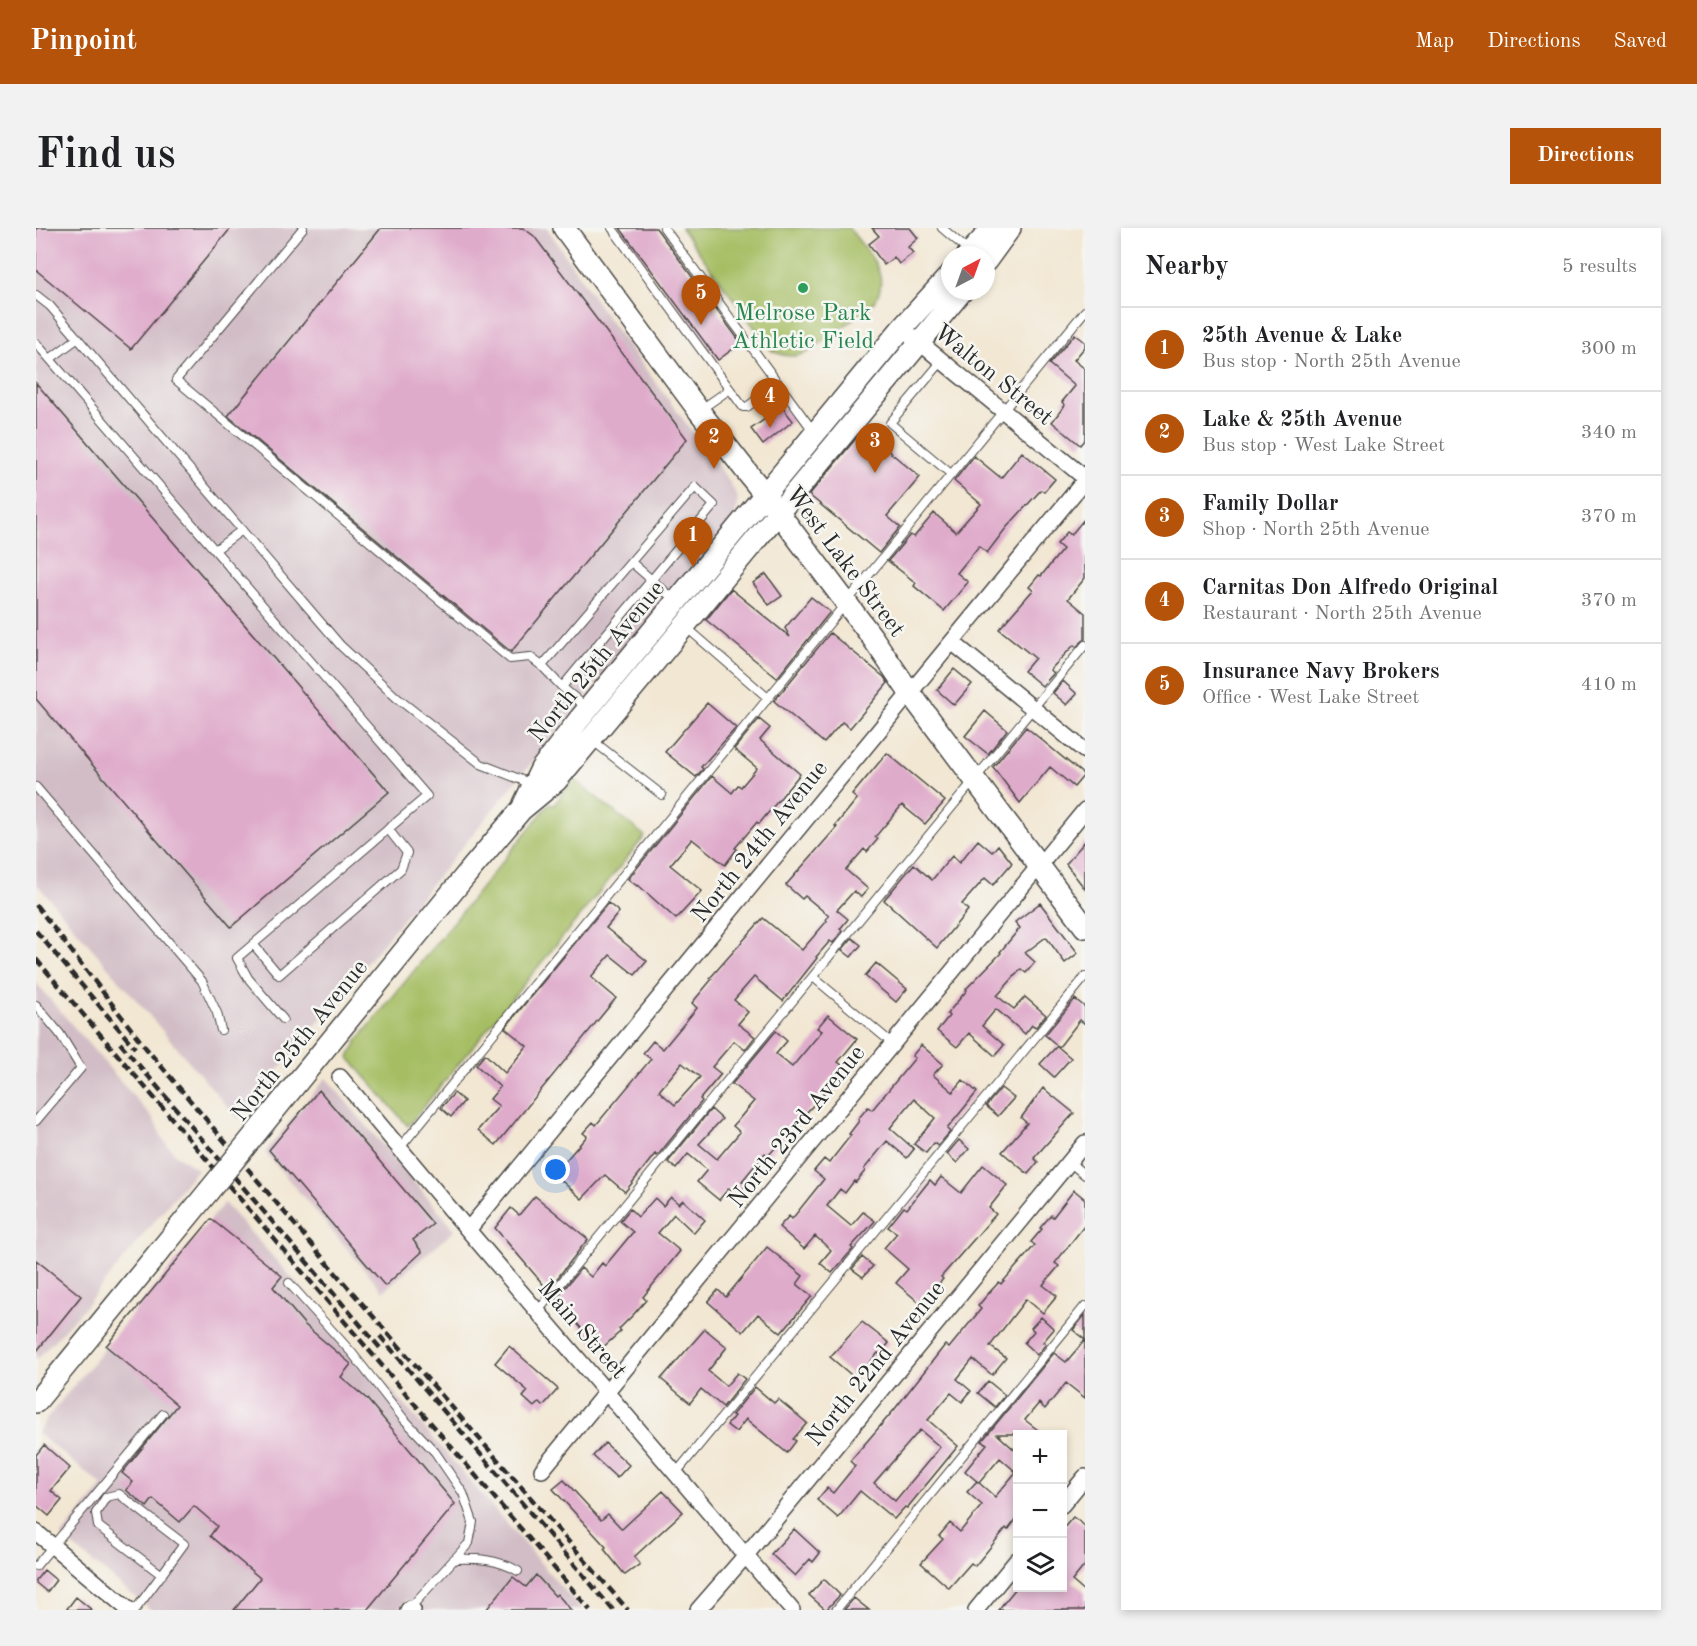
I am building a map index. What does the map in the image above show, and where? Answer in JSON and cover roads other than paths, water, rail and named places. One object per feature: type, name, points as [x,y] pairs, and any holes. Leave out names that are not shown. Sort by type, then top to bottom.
[{"type":"main road","name":"West Lake Street","points":[[564,228],[699,411],[779,513],[1085,927]]},
{"type":"main road","points":[[981,246],[993,228]]},
{"type":"main road","points":[[988,246],[1010,228]]},
{"type":"main road","name":"North 25th Avenue","points":[[521,810],[541,769],[588,709],[902,328],[941,285]]},
{"type":"main road","name":"North 25th Avenue","points":[[36,1402],[466,875],[521,810],[556,781],[955,300]]},
{"type":"street","name":"Walton Street","points":[[902,328],[1085,479]]},
{"type":"street","name":"North 24th Avenue","points":[[468,1230],[1085,479]]},
{"type":"street","points":[[952,642],[1085,751]]},
{"type":"street","name":"North 23rd Avenue","points":[[542,1470],[1085,810]]},
{"type":"street","name":"Main Street","points":[[340,1077],[792,1610]]},
{"type":"street","name":"North 22nd Avenue","points":[[698,1610],[746,1555],[1085,1143]]},
{"type":"street","points":[[1067,1499],[1085,1478]]},
{"type":"street","points":[[36,1532],[129,1610]]},
{"type":"street","points":[[976,1610],[1013,1565]]},
{"type":"lane","points":[[303,228],[176,380],[510,659],[530,657],[588,709]]},
{"type":"lane","points":[[612,228],[743,406],[747,407],[778,383]]},
{"type":"lane","points":[[664,228],[815,434]]},
{"type":"lane","points":[[942,228],[963,246]]},
{"type":"lane","points":[[36,295],[50,306],[78,338],[341,646],[397,698],[481,764],[533,784]]},
{"type":"lane","points":[[399,1149],[1085,311]]},
{"type":"lane","points":[[50,359],[78,338]]},
{"type":"lane","points":[[36,343],[427,796],[237,958],[248,978],[283,1019]]},
{"type":"lane","points":[[942,361],[890,423],[951,474]]},
{"type":"lane","points":[[699,411],[730,389]]},
{"type":"lane","points":[[542,666],[695,487],[714,505],[562,687]]},
{"type":"lane","points":[[215,550],[242,530]]},
{"type":"lane","points":[[631,562],[677,602]]},
{"type":"lane","points":[[685,626],[768,698]]},
{"type":"lane","points":[[538,1311],[1085,645]]},
{"type":"lane","points":[[591,739],[662,795]]},
{"type":"lane","points":[[36,787],[202,981],[217,1013],[221,1030]]},
{"type":"lane","points":[[253,944],[279,975],[401,869],[407,853],[388,829]]},
{"type":"lane","points":[[813,977],[893,1044]]},
{"type":"lane","points":[[676,1473],[1085,977]]},
{"type":"lane","points":[[36,1005],[60,1034],[81,1068],[36,1121]]},
{"type":"lane","points":[[1069,1162],[1085,1175]]},
{"type":"lane","points":[[289,1283],[352,1353],[403,1418],[435,1452],[463,1493],[473,1522],[469,1543],[410,1609]]},
{"type":"lane","points":[[836,1610],[1085,1306]]},
{"type":"lane","points":[[36,1566],[163,1414]]},
{"type":"lane","points":[[135,1610],[159,1579],[184,1544],[119,1494],[106,1497],[96,1513],[98,1526],[159,1579]]},
{"type":"lane","points":[[454,1559],[489,1560],[504,1563],[518,1571]]},
{"type":"railway","points":[[36,905],[145,1047],[339,1277],[628,1610]]},
{"type":"railway","points":[[36,931],[135,1048]]},
{"type":"railway","points":[[36,959],[590,1610]]},
{"type":"railway","points":[[120,1043],[381,1349]]},
{"type":"railway","points":[[380,1336],[613,1610]]},
{"type":"place","name":"Melrose Park Athletic Field","points":[[803,288]]},
{"type":"place","name":"Insurance Navy Brokers","points":[[701,325]]},
{"type":"place","name":"Carnitas Don Alfredo Original","points":[[770,428]]},
{"type":"place","name":"Lake & 25th Avenue","points":[[714,469]]},
{"type":"place","name":"Family Dollar","points":[[875,473]]},
{"type":"place","name":"25th Avenue & Lake","points":[[693,567]]}]
